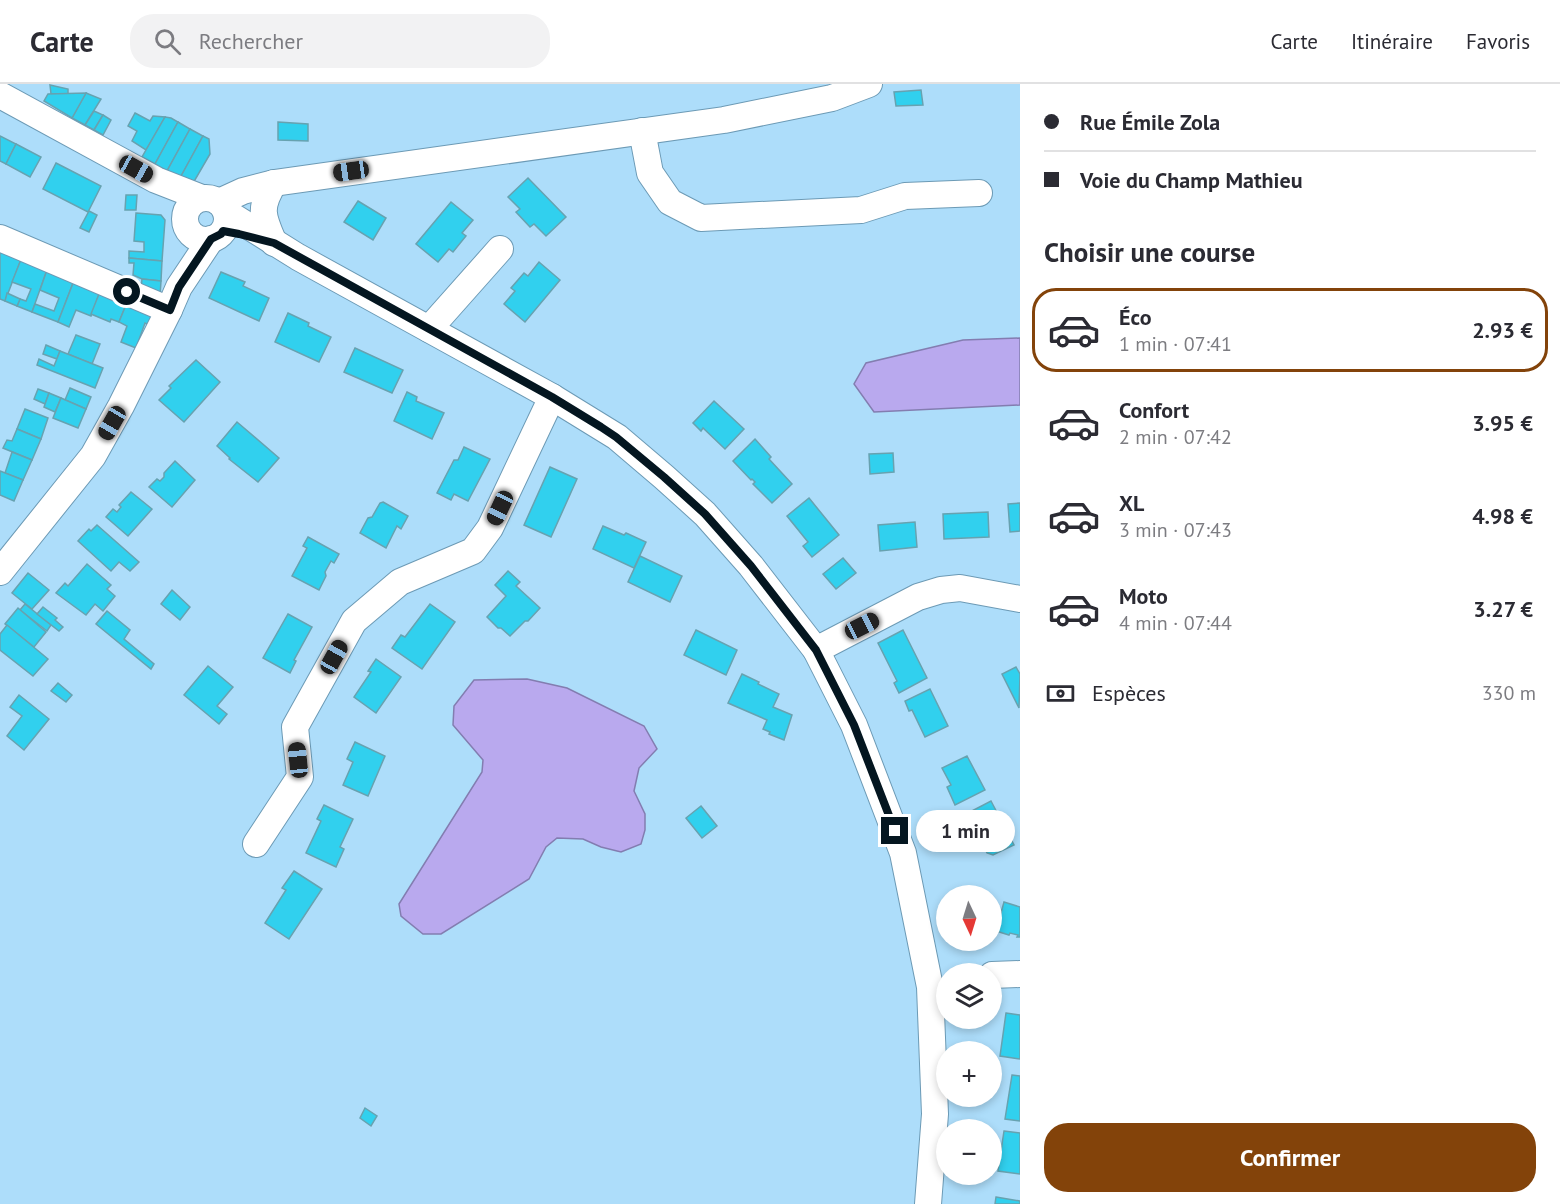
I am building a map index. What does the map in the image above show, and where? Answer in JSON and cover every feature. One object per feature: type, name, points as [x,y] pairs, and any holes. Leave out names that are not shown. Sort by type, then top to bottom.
[{"type":"street","points":[[0,572],[93,456],[121,406],[216,217],[243,191],[274,183],[724,120],[832,98],[869,84]]},
{"type":"street","points":[[0,95],[156,180],[239,234],[274,243],[552,397],[616,437],[705,514],[751,566],[816,650],[854,725],[903,853],[936,978]]},
{"type":"street","points":[[642,131],[650,173],[670,202],[701,218],[861,210],[905,196],[979,193]]},
{"type":"street","points":[[156,180],[194,235],[205,240],[216,217]]},
{"type":"street","points":[[274,183],[266,197],[263,217],[274,243]]},
{"type":"street","points":[[179,287],[186,256],[186,221]]},
{"type":"street","points":[[0,238],[170,310]]},
{"type":"street","points":[[429,329],[500,249]]},
{"type":"street","points":[[256,844],[300,777],[295,727],[354,621],[400,582],[473,551],[490,528],[552,397]]},
{"type":"street","points":[[816,650],[918,597],[941,590],[960,588],[1020,599]]},
{"type":"street","points":[[1002,975],[1020,974]]},
{"type":"street","points":[[928,1204],[936,1114],[937,1029]]},
{"type":"shaded area","points":[[1020,338],[1020,405],[874,412],[854,384],[866,363],[963,340]]},
{"type":"shaded area","points":[[527,679],[567,688],[644,726],[657,749],[639,768],[634,791],[645,814],[645,830],[641,844],[621,852],[583,839],[557,838],[546,847],[529,879],[441,934],[423,934],[401,916],[399,904],[482,772],[483,760],[453,725],[454,706],[474,680]]},
{"type":"building","points":[[50,85],[68,89],[68,94],[51,94]]},
{"type":"building","points":[[921,90],[923,105],[896,106],[894,92]]},
{"type":"building","points":[[86,93],[101,99],[85,125],[72,118]]},
{"type":"building","points":[[86,93],[72,118],[44,101],[48,94]]},
{"type":"building","points":[[94,111],[103,115],[94,130],[85,125]]},
{"type":"building","points":[[135,113],[150,121],[153,116],[165,117],[146,150],[132,141],[137,131],[128,126]]},
{"type":"building","points":[[103,115],[111,120],[103,135],[94,130]]},
{"type":"building","points":[[165,117],[178,122],[155,164],[142,157]]},
{"type":"building","points":[[178,122],[190,129],[167,171],[155,164]]},
{"type":"building","points":[[278,122],[308,124],[308,141],[278,140]]},
{"type":"building","points":[[190,129],[203,136],[180,178],[167,171]]},
{"type":"building","points":[[0,136],[16,144],[6,164],[0,161]]},
{"type":"building","points":[[203,136],[209,139],[210,154],[192,185],[180,178]]},
{"type":"building","points":[[16,144],[41,157],[30,177],[6,164]]},
{"type":"building","points":[[56,163],[101,186],[88,212],[43,189]]},
{"type":"building","points":[[528,178],[566,217],[546,236],[534,224],[530,227],[516,212],[520,209],[508,197]]},
{"type":"building","points":[[126,195],[137,195],[136,210],[125,210]]},
{"type":"building","points":[[358,201],[386,218],[373,240],[344,222]]},
{"type":"building","points":[[451,202],[473,220],[462,233],[466,236],[453,252],[449,249],[438,262],[416,244]]},
{"type":"building","points":[[89,211],[97,215],[89,232],[80,228]]},
{"type":"building","points":[[136,213],[161,215],[165,220],[162,261],[129,258],[129,251],[144,252],[144,242],[134,241]]},
{"type":"building","points":[[0,248],[22,257],[5,301],[0,299]]},
{"type":"building","points":[[22,257],[48,267],[32,312],[17,306],[20,299],[26,301],[31,289],[12,282]]},
{"type":"building","points":[[129,258],[162,261],[161,281],[142,279],[133,275],[134,263],[129,263]]},
{"type":"building","points":[[539,262],[560,280],[525,322],[504,304],[515,291],[511,288],[524,273],[528,276]]},
{"type":"building","points":[[48,267],[75,278],[58,322],[32,312],[35,304],[54,311],[59,298],[40,290]]},
{"type":"building","points":[[221,272],[245,282],[243,286],[269,298],[259,321],[209,298]]},
{"type":"building","points":[[75,278],[101,289],[91,316],[76,310],[69,327],[58,322]]},
{"type":"building","points":[[142,279],[161,281],[160,296],[141,288]]},
{"type":"building","points":[[101,289],[128,300],[119,322],[111,319],[110,322],[91,314]]},
{"type":"building","points":[[7,293],[20,299],[17,306],[5,301]]},
{"type":"building","points":[[128,300],[155,311],[149,325],[145,323],[136,348],[121,342],[127,326],[119,322]]},
{"type":"building","points":[[288,313],[331,337],[319,362],[275,342]]},
{"type":"building","points":[[76,335],[100,344],[92,364],[68,354]]},
{"type":"building","points":[[46,345],[60,351],[57,359],[43,354]]},
{"type":"building","points":[[355,348],[403,370],[392,393],[344,372]]},
{"type":"building","points":[[60,351],[103,368],[95,388],[37,365],[39,359],[54,366]]},
{"type":"building","points":[[196,360],[220,382],[184,422],[159,400],[171,388],[169,386]]},
{"type":"building","points":[[70,388],[91,397],[86,409],[65,400]]},
{"type":"building","points":[[38,389],[49,393],[45,404],[34,399]]},
{"type":"building","points":[[407,392],[417,397],[416,401],[444,413],[432,439],[394,421]]},
{"type":"building","points":[[49,393],[61,398],[55,412],[44,407]]},
{"type":"building","points":[[61,398],[86,409],[78,428],[53,418]]},
{"type":"building","points":[[714,401],[744,429],[725,449],[703,428],[701,431],[693,423]]},
{"type":"building","points":[[25,409],[48,418],[41,439],[17,429]]},
{"type":"building","points":[[237,422],[279,458],[258,482],[229,459],[217,446]]},
{"type":"building","points":[[17,429],[41,439],[32,460],[3,448],[7,440],[12,441]]},
{"type":"building","points":[[755,439],[771,457],[769,459],[792,484],[772,503],[753,484],[755,482],[733,461]]},
{"type":"building","points":[[464,447],[490,459],[468,501],[454,494],[451,500],[437,493],[454,460],[458,460]]},
{"type":"building","points":[[12,452],[32,460],[23,480],[5,473]]},
{"type":"building","points":[[893,453],[894,472],[870,474],[869,454]]},
{"type":"building","points":[[175,461],[195,480],[172,507],[149,487],[157,479],[160,481],[164,477],[164,473]]},
{"type":"building","points":[[550,467],[577,479],[551,537],[524,525]]},
{"type":"building","points":[[0,471],[23,480],[14,501],[0,495]]},
{"type":"building","points":[[131,492],[152,509],[128,536],[106,517],[113,509],[117,512],[121,507],[119,505]]},
{"type":"building","points":[[809,498],[839,535],[812,557],[803,546],[808,542],[787,516]]},
{"type":"building","points":[[383,502],[408,516],[401,529],[397,526],[386,548],[360,533],[368,518],[372,517],[380,503]]},
{"type":"building","points":[[1020,503],[1020,531],[1010,532],[1008,504]]},
{"type":"building","points":[[988,512],[989,537],[944,539],[943,514]]},
{"type":"building","points":[[915,522],[917,547],[880,551],[878,525]]},
{"type":"building","points":[[97,525],[139,562],[130,571],[119,562],[111,571],[78,541],[89,529],[91,531]]},
{"type":"building","points":[[603,526],[646,542],[634,568],[593,549]]},
{"type":"building","points":[[308,537],[339,554],[334,563],[331,561],[319,590],[292,576],[307,548],[303,546]]},
{"type":"building","points":[[640,556],[682,576],[670,602],[628,582]]},
{"type":"building","points":[[843,558],[856,573],[836,589],[823,574]]},
{"type":"building","points":[[87,564],[111,585],[107,589],[115,596],[103,611],[95,604],[86,615],[56,593],[65,583],[68,586]]},
{"type":"building","points":[[508,571],[520,582],[516,586],[540,608],[510,636],[487,617],[506,596],[495,585]]},
{"type":"building","points":[[28,573],[49,590],[32,609],[12,593]]},
{"type":"building","points":[[172,590],[190,607],[180,620],[161,604]]},
{"type":"building","points":[[25,604],[51,625],[47,631],[20,610]]},
{"type":"building","points":[[430,604],[455,622],[422,669],[392,648],[401,635],[405,637]]},
{"type":"building","points":[[43,607],[57,618],[55,620],[63,627],[59,631],[37,614]]},
{"type":"building","points":[[18,608],[46,632],[34,647],[5,624]]},
{"type":"building","points":[[107,611],[130,630],[124,639],[154,664],[151,669],[96,624]]},
{"type":"building","points":[[288,614],[312,627],[294,660],[296,661],[290,673],[263,658]]},
{"type":"building","points":[[7,625],[48,659],[33,676],[0,650],[0,634]]},
{"type":"building","points":[[696,630],[737,650],[726,675],[684,655]]},
{"type":"building","points":[[903,630],[927,678],[899,693],[894,683],[897,681],[878,643]]},
{"type":"building","points":[[376,659],[401,677],[376,713],[354,697],[371,672],[368,671]]},
{"type":"building","points":[[208,666],[233,687],[217,706],[227,714],[219,724],[184,695]]},
{"type":"building","points":[[1016,667],[1020,674],[1019,708],[1002,674]]},
{"type":"building","points":[[742,674],[779,694],[773,707],[792,715],[784,740],[763,729],[767,720],[728,703]]},
{"type":"building","points":[[58,683],[72,695],[66,702],[51,691]]},
{"type":"building","points":[[930,689],[948,726],[925,737],[905,701]]},
{"type":"building","points":[[19,695],[49,719],[24,750],[7,736],[22,716],[10,707]]},
{"type":"building","points":[[355,742],[385,756],[368,796],[343,785],[353,762],[347,759]]},
{"type":"building","points":[[967,756],[985,790],[955,805],[947,787],[951,785],[942,768]]},
{"type":"building","points":[[991,801],[1014,845],[993,855],[987,853],[976,831],[971,834],[962,816]]},
{"type":"building","points":[[324,805],[353,819],[340,847],[344,849],[336,867],[306,853],[321,821],[317,819]]},
{"type":"building","points":[[701,806],[717,826],[702,838],[686,818]]},
{"type":"building","points":[[294,871],[322,889],[289,939],[265,923],[286,890],[282,888]]},
{"type":"building","points":[[1004,902],[1020,907],[1020,937],[1002,933]]},
{"type":"building","points":[[1006,1013],[1020,1015],[1020,1059],[1002,1056]]},
{"type":"building","points":[[1012,1075],[1020,1076],[1020,1121],[1005,1119]]},
{"type":"building","points":[[365,1108],[377,1116],[371,1126],[360,1118]]},
{"type":"building","points":[[1004,1131],[1020,1133],[1020,1174],[1002,1172]]},
{"type":"building","points":[[996,1197],[1020,1201],[1020,1204],[995,1204]]},
{"type":"route","points":[[127,292],[170,310],[179,287],[211,239],[223,231],[274,243],[552,397],[616,437],[705,514],[751,566],[816,650],[854,725],[895,831]]}]
